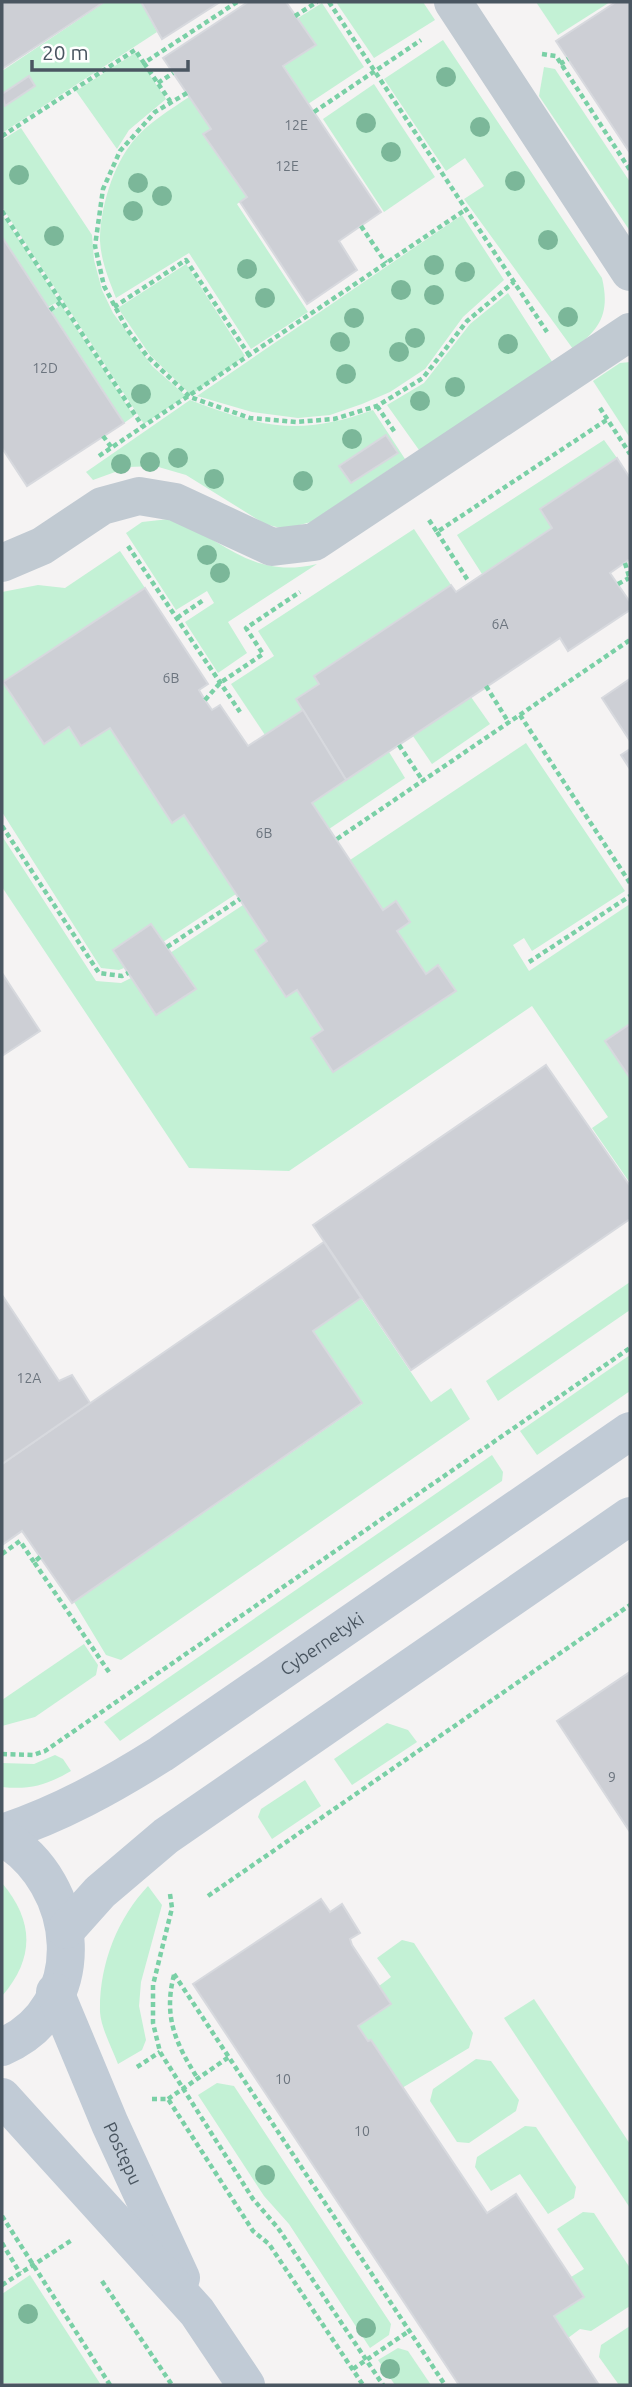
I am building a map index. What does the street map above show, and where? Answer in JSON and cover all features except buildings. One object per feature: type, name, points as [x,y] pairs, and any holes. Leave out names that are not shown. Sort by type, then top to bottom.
[{"type":"street","points":[[457,8],[630,272]]},
{"type":"street","points":[[2,563],[42,546],[102,506],[139,496],[175,502],[272,547],[314,542],[630,332]]},
{"type":"street","name":"Cybernetyki","points":[[2,1835],[50,1818],[161,1754],[630,1431]]},
{"type":"street","points":[[66,1930],[100,1892],[141,1854],[630,1516]]},
{"type":"street","points":[[2,1835],[31,1859],[48,1880],[60,1904],[66,1930],[66,1957],[48,2008],[30,2028],[2,2047]]},
{"type":"street","name":"Postępu","points":[[55,1992],[110,2124],[197,2312]]},
{"type":"street","name":"Postępu","points":[[2,2097],[197,2312],[246,2385]]},
{"type":"path","points":[[144,63],[237,2]]},
{"type":"path","points":[[295,16],[317,2]]},
{"type":"path","points":[[329,2],[630,454]]},
{"type":"path","points":[[314,112],[375,71],[457,8]]},
{"type":"path","points":[[2,136],[135,50],[170,101]]},
{"type":"path","points":[[536,52],[556,57],[630,170]]},
{"type":"path","points":[[560,64],[568,59]]},
{"type":"path","points":[[158,83],[173,73]]},
{"type":"path","points":[[187,93],[170,101],[131,136],[103,189],[95,246],[104,286],[114,307],[148,356],[190,397],[250,418],[296,422],[334,419],[377,406],[423,378],[467,321],[514,282]]},
{"type":"path","points":[[89,462],[190,397],[465,210]]},
{"type":"path","points":[[2,211],[143,426]]},
{"type":"path","points":[[361,226],[386,263]]},
{"type":"path","points":[[114,307],[186,260],[249,355]]},
{"type":"path","points":[[50,310],[61,302]]},
{"type":"path","points":[[103,436],[112,448]]},
{"type":"path","points":[[437,532],[469,582]]},
{"type":"path","points":[[126,543],[240,712]]},
{"type":"path","points":[[618,584],[630,579],[625,563]]},
{"type":"path","points":[[177,618],[205,600]]},
{"type":"path","points":[[337,839],[630,640]]},
{"type":"path","points":[[486,687],[509,723]]},
{"type":"path","points":[[520,715],[630,883]]},
{"type":"path","points":[[399,745],[423,781]]},
{"type":"path","points":[[2,826],[99,973],[122,976],[128,973]]},
{"type":"path","points":[[529,962],[630,896]]},
{"type":"path","points":[[167,947],[240,900]]},
{"type":"path","points":[[68,926],[74,922]]},
{"type":"path","points":[[2,1754],[33,1755],[62,1740],[630,1348]]},
{"type":"path","points":[[2,1554],[20,1541],[111,1675]]},
{"type":"path","points":[[34,1562],[40,1557]]},
{"type":"path","points":[[208,1896],[630,1605]]},
{"type":"path","points":[[62,1740],[97,1793]]},
{"type":"path","points":[[141,1854],[169,1891],[172,1900],[155,1967],[152,2005],[160,2052],[253,2199],[278,2228],[383,2385]]},
{"type":"path","points":[[198,2079],[181,2052],[170,2025],[170,1991],[174,1974],[445,2385]]},
{"type":"path","points":[[152,2099],[168,2099],[229,2057]]},
{"type":"path","points":[[168,2099],[253,2231],[269,2244],[363,2385]]},
{"type":"path","points":[[2,2216],[110,2385]]},
{"type":"path","points":[[68,2230],[81,2250]]},
{"type":"path","points":[[2,2285],[74,2239]]},
{"type":"path","points":[[2,2244],[20,2273]]},
{"type":"path","points":[[96,2273],[172,2385]]},
{"type":"path","points":[[354,2369],[409,2331]]},
{"type":"green space","points":[[105,2],[141,2],[157,32],[2,133],[2,71]]},
{"type":"green space","points":[[336,2],[423,2],[435,20],[374,58]]},
{"type":"green space","points":[[536,2],[610,2],[558,35]]},
{"type":"green space","points":[[322,3],[364,67],[308,104],[284,66],[315,45],[298,18]]},
{"type":"green space","points":[[443,40],[602,278],[605,301],[601,319],[583,342],[573,349],[464,199],[484,186],[465,158],[446,171],[384,79]]},
{"type":"green space","points":[[135,53],[166,99],[129,130],[117,149],[76,91]]},
{"type":"green space","points":[[544,67],[555,69],[630,182],[630,231],[539,96]]},
{"type":"green space","points":[[374,84],[435,177],[384,212],[323,119]]},
{"type":"green space","points":[[189,97],[211,129],[203,135],[247,197],[237,204],[308,312],[251,349],[189,253],[116,298],[104,263],[100,241],[102,215],[120,162],[134,140],[146,128]]},
{"type":"green space","points":[[21,128],[92,235],[94,260],[102,290],[113,313],[152,366],[186,396],[144,424],[2,207],[2,140]]},
{"type":"green space","points":[[2,214],[59,301],[48,307],[2,237]]},
{"type":"green space","points":[[462,215],[504,280],[463,317],[425,369],[390,392],[330,415],[298,418],[252,412],[197,396]]},
{"type":"green space","points":[[186,264],[245,356],[191,395],[150,355],[118,308]]},
{"type":"green space","points":[[508,293],[553,363],[419,450],[387,405],[424,383],[470,324]]},
{"type":"green space","points":[[61,305],[134,416],[124,423],[51,312]]},
{"type":"green space","points":[[630,362],[630,438],[593,381],[620,363]]},
{"type":"green space","points":[[190,400],[238,417],[280,425],[323,424],[373,410],[405,459],[311,522],[284,529],[265,524],[186,475],[155,466],[129,467],[93,480],[86,472]]},
{"type":"green space","points":[[604,440],[617,458],[540,509],[552,528],[482,574],[457,535]]},
{"type":"green space","points":[[169,519],[256,562],[274,567],[317,564],[228,622],[247,653],[218,673],[185,622],[214,603],[207,591],[176,610],[126,533],[142,522]]},
{"type":"green space","points":[[414,529],[451,585],[314,676],[319,684],[296,699],[303,710],[265,735],[231,684],[274,656],[258,631]]},
{"type":"green space","points":[[120,551],[145,588],[3,682],[44,744],[69,727],[82,746],[110,728],[184,815],[236,894],[163,942],[150,924],[113,950],[124,968],[119,970],[101,968],[2,812],[2,592],[38,585],[65,588]]},
{"type":"green space","points":[[471,697],[490,724],[432,764],[413,736]]},
{"type":"green space","points":[[526,743],[625,891],[532,951],[524,938],[513,945],[529,971],[630,904],[630,1024],[606,1041],[630,1078],[630,1183],[592,1128],[608,1117],[532,1006],[289,1171],[189,1168],[2,887],[2,836],[96,981],[121,983],[131,978],[156,1015],[196,989],[170,953],[243,905],[267,941],[255,950],[286,997],[297,990],[323,1030],[311,1038],[333,1072],[455,991],[439,965],[426,974],[397,931],[410,921],[396,901],[383,910],[350,860]]},
{"type":"green space","points":[[389,752],[405,778],[329,829],[312,803]]},
{"type":"green space","points":[[630,1282],[630,1310],[498,1401],[486,1381]]},
{"type":"green space","points":[[361,1298],[431,1402],[451,1388],[470,1419],[121,1660],[106,1655],[74,1602],[362,1404],[313,1331]]},
{"type":"green space","points":[[630,1355],[630,1391],[537,1455],[520,1431]]},
{"type":"green space","points":[[492,1455],[503,1472],[502,1481],[120,1741],[104,1722]]},
{"type":"green space","points":[[84,1644],[98,1665],[96,1675],[35,1717],[2,1726],[2,1700]]},
{"type":"green space","points":[[387,1723],[408,1730],[417,1742],[352,1785],[334,1759]]},
{"type":"green space","points":[[55,1755],[63,1759],[71,1771],[38,1785],[2,1787],[2,1763],[34,1764]]},
{"type":"green space","points":[[305,1780],[321,1806],[272,1839],[258,1817],[261,1809]]},
{"type":"green space","points":[[2,1883],[20,1911],[26,1940],[20,1968],[2,1996]]},
{"type":"green space","points":[[148,1886],[162,1905],[141,1982],[139,2006],[146,2040],[142,2050],[118,2064],[101,2018],[103,1977],[119,1928]]},
{"type":"green space","points":[[402,1940],[414,1943],[473,2033],[469,2048],[402,2088],[358,2026],[379,1986],[391,1977],[377,1958]]},
{"type":"green space","points":[[534,1999],[630,2144],[630,2208],[504,2018]]},
{"type":"green space","points":[[476,2059],[491,2061],[519,2100],[516,2111],[469,2143],[457,2142],[430,2101],[433,2089]]},
{"type":"green space","points":[[217,2083],[234,2086],[391,2324],[389,2335],[370,2348],[289,2224],[264,2196],[198,2095]]},
{"type":"green space","points":[[525,2126],[536,2127],[576,2187],[574,2198],[548,2214],[520,2174],[491,2191],[475,2167],[477,2157]]},
{"type":"green space","points":[[583,2212],[594,2213],[630,2268],[630,2306],[591,2331],[580,2329],[568,2338],[554,2316],[584,2296],[571,2277],[584,2269],[557,2229]]},
{"type":"green space","points":[[30,2275],[101,2385],[2,2383],[2,2294]]},
{"type":"green space","points":[[630,2326],[630,2385],[619,2385],[599,2357],[601,2345]]},
{"type":"green space","points":[[398,2348],[408,2351],[431,2385],[395,2385],[378,2360]]}]
